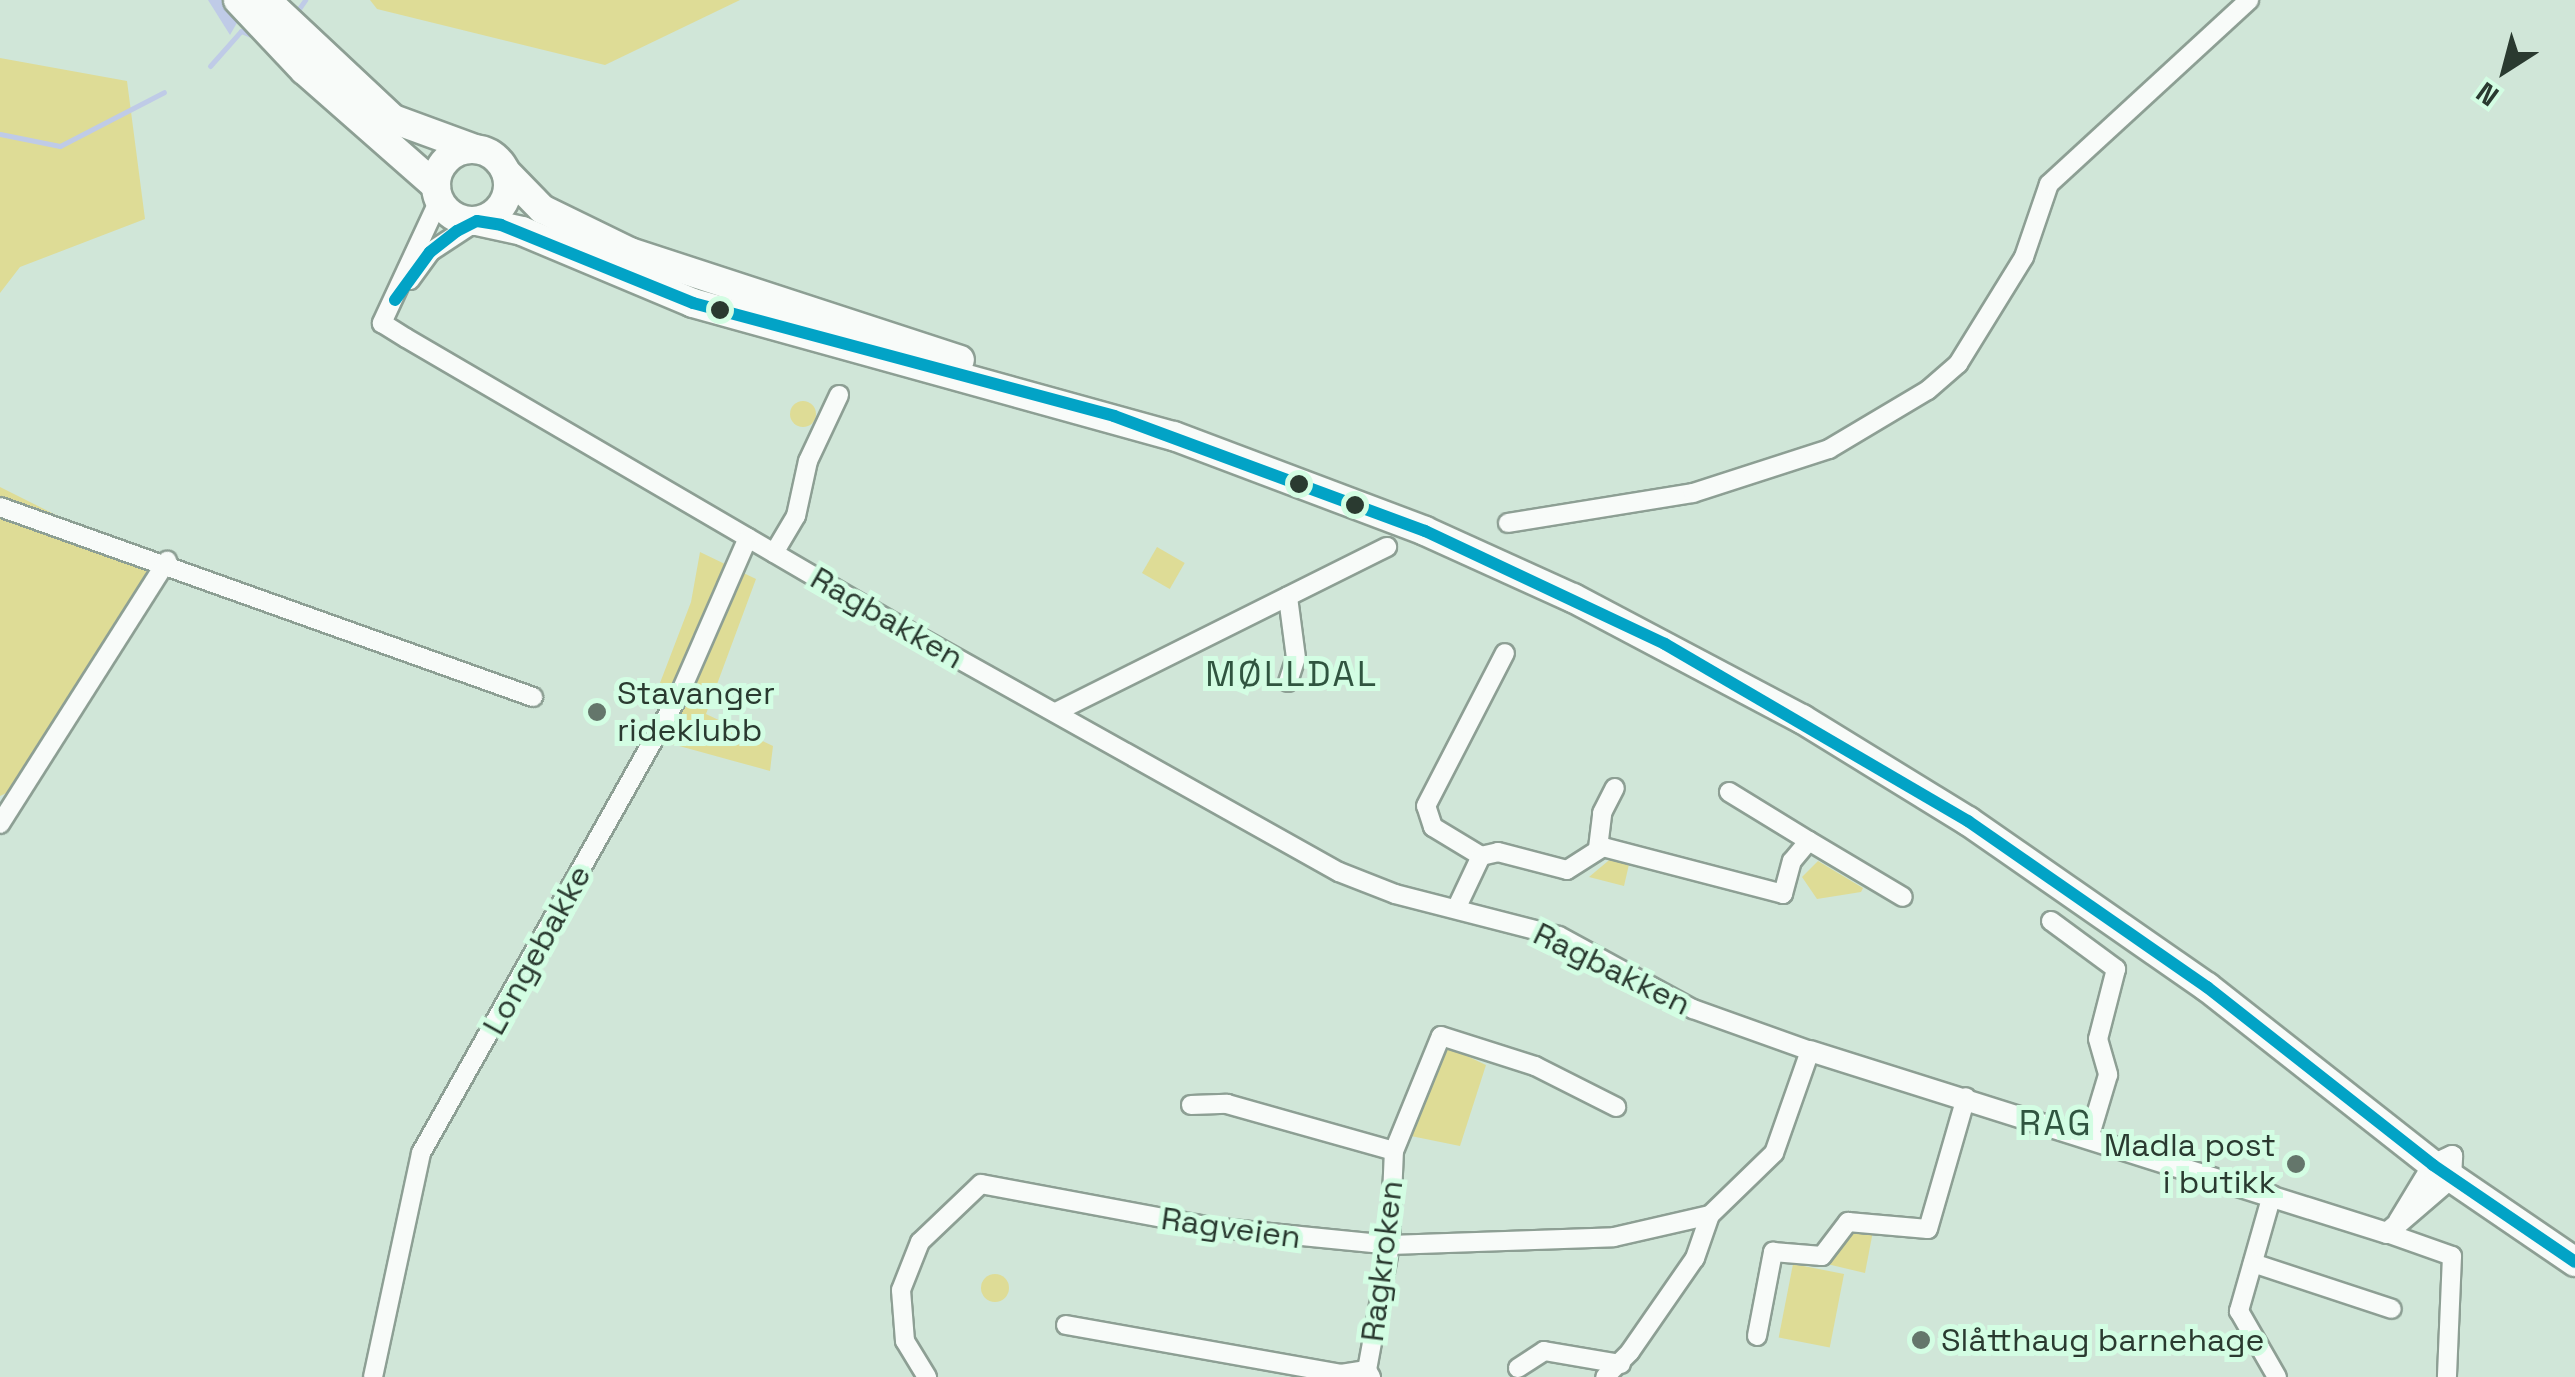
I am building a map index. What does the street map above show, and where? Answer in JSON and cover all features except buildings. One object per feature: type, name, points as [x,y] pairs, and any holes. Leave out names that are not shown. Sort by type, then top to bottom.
[{"type":"main road","points":[[238,0],[336,85],[403,124],[497,158],[542,208],[630,252],[926,347],[1064,401],[1410,525],[1666,644],[1968,821],[2293,1050],[2575,1262]]},
{"type":"main road","points":[[266,0],[336,85],[438,194],[452,215],[522,232],[710,308],[1064,401]]},
{"type":"main road","points":[[438,194],[449,157],[475,149]]},
{"type":"main road","points":[[477,221],[503,204],[506,172]]},
{"type":"main road","points":[[2446,1166],[2575,1242]]},
{"type":"street","points":[[1508,523],[1694,493],[1829,448],[1928,390],[1958,364],[2024,257],[2049,184],[2249,0]]},
{"type":"street","points":[[394,300],[438,194]]},
{"type":"street","points":[[394,300],[430,252],[477,221]]},
{"type":"street","name":"Ragbakken","points":[[394,300],[382,323],[774,553],[1339,872],[1560,936],[1693,1009],[1810,1050],[2272,1196],[2393,1227],[2452,1256],[2447,1377]]},
{"type":"street","name":"Ragbakken","points":[[774,553],[796,516],[808,461],[839,395]]},
{"type":"street","points":[[0,506],[167,561],[533,697]]},
{"type":"street","name":"Longebakke","points":[[373,1377],[421,1153],[680,690],[748,538]]},
{"type":"street","points":[[1056,712],[1388,547]]},
{"type":"street","points":[[0,824],[167,561]]},
{"type":"street","points":[[1288,597],[1296,658],[1288,682]]},
{"type":"street","points":[[1505,654],[1426,806],[1433,827],[1481,856],[1498,852],[1566,870],[1598,848],[1783,894],[1792,861],[1809,841]]},
{"type":"street","points":[[1598,848],[1602,813],[1615,788]]},
{"type":"street","points":[[1729,792],[1903,897]]},
{"type":"street","points":[[1456,909],[1481,856]]},
{"type":"street","points":[[2051,921],[2116,969],[2098,1039],[2108,1076],[2090,1136]]},
{"type":"street","name":"Ragkroken","points":[[1066,1325],[1341,1374],[1369,1373],[1390,1245],[1394,1151],[1440,1036],[1535,1066],[1616,1107]]},
{"type":"street","points":[[1605,1377],[1621,1364],[1694,1258],[1710,1214],[1774,1153],[1810,1050]]},
{"type":"street","points":[[1756,1336],[1773,1252],[1822,1256],[1848,1222],[1928,1229],[1966,1098]]},
{"type":"street","points":[[1192,1105],[1227,1104],[1394,1151]]},
{"type":"street","points":[[2393,1227],[2446,1166]]},
{"type":"street","name":"Ragveien","points":[[926,1377],[905,1341],[901,1290],[920,1242],[982,1184],[1211,1227],[1390,1245],[1614,1237],[1710,1214]]},
{"type":"street","points":[[2272,1196],[2239,1311],[2276,1376]]},
{"type":"street","points":[[2253,1263],[2392,1309]]},
{"type":"street","points":[[1518,1368],[1544,1351],[1621,1364]]},
{"type":"shaded area","points":[[370,0],[740,0],[605,65],[377,9]]},
{"type":"shaded area","points":[[0,58],[127,81],[145,219],[20,267],[0,293]]},
{"type":"shaded area","points":[[803,401],[812,405],[816,414],[812,423],[803,427],[794,423],[790,414],[794,405]]},
{"type":"shaded area","points":[[0,487],[154,564],[13,790],[0,796]]},
{"type":"shaded area","points":[[1157,547],[1185,563],[1170,589],[1142,573]]},
{"type":"shaded area","points":[[700,552],[756,579],[706,714],[773,746],[770,771],[672,744],[655,696],[691,602]]},
{"type":"shaded area","points":[[1614,856],[1630,860],[1624,886],[1589,877]]},
{"type":"shaded area","points":[[1818,861],[1863,888],[1861,892],[1817,899],[1802,877]]},
{"type":"shaded area","points":[[1446,1046],[1486,1065],[1460,1146],[1406,1135]]},
{"type":"shaded area","points":[[1851,1229],[1873,1231],[1865,1273],[1827,1264]]},
{"type":"shaded area","points":[[1793,1264],[1844,1274],[1830,1348],[1779,1338]]},
{"type":"shaded area","points":[[995,1274],[1005,1278],[1009,1288],[1005,1298],[995,1302],[985,1298],[981,1288],[985,1278]]},
{"type":"water","points":[[208,0],[250,0],[230,35]]},
{"type":"waterway","points":[[296,13],[305,0]]},
{"type":"waterway","points":[[241,31],[261,39]]},
{"type":"waterway","points":[[210,66],[241,31]]},
{"type":"waterway","points":[[0,134],[60,146],[164,92]]},
{"type":"transit line","points":[[395,300],[430,252],[457,231],[477,221],[501,225],[693,303],[1114,416],[1425,531],[1665,644],[1968,821],[2207,987],[2433,1165],[2575,1262]]},
{"type":"place","name":"Stavanger rideklubb","points":[[597,712]]},
{"type":"place","name":"Madla post i butikk","points":[[2296,1164]]},
{"type":"place","name":"Slåtthaug barnehage","points":[[1921,1340]]},
{"type":"district","name":"MØLLDAL","points":[[1292,674]]},
{"type":"district","name":"RAG","points":[[2056,1123]]}]
